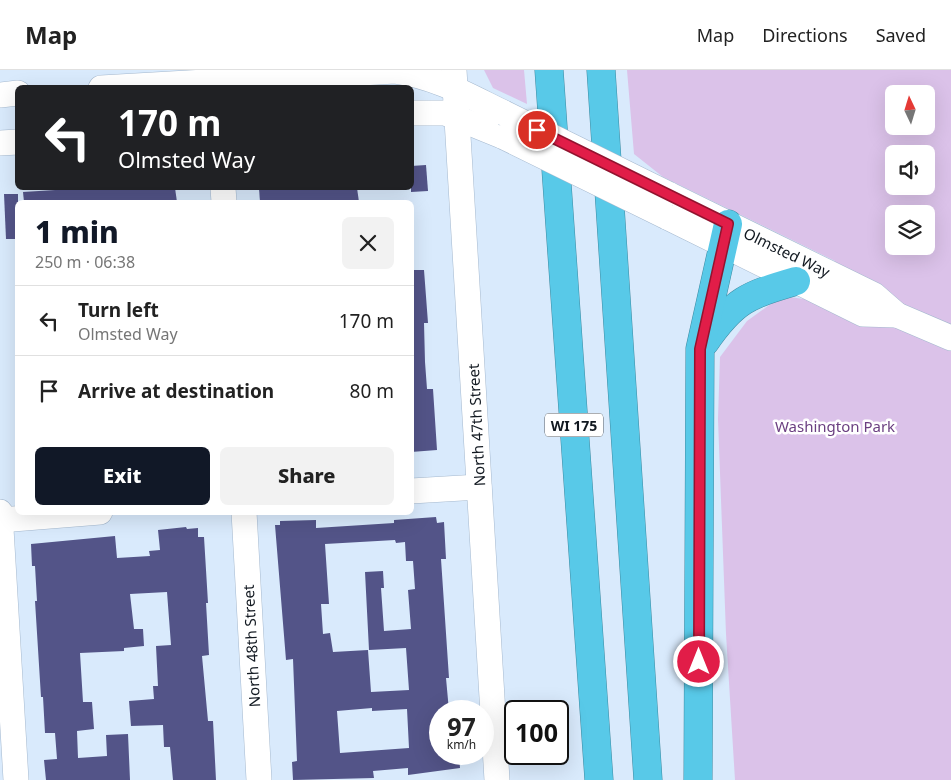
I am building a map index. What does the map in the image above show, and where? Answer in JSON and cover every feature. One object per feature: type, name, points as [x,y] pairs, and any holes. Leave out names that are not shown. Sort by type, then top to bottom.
[{"type":"highway","name":"WI 175","points":[[549,70],[599,780]]},
{"type":"highway","name":"WI 175","points":[[601,70],[648,780]]},
{"type":"highway","points":[[698,780],[700,349],[726,234]]},
{"type":"highway","points":[[700,349],[719,322],[736,305],[755,293],[796,281]]},
{"type":"street","name":"Olmsted Way","points":[[139,85],[216,79],[397,71],[456,80],[504,125]]},
{"type":"street","name":"North 47th Street","points":[[456,80],[497,780]]},
{"type":"street","points":[[0,94],[15,93]]},
{"type":"street","name":"Olmsted Way","points":[[414,113],[435,112],[504,125],[726,234],[874,295],[897,315],[951,338]]},
{"type":"street","points":[[0,143],[15,142]]},
{"type":"street","name":"Olmsted Way","points":[[726,234],[796,281],[863,314],[897,315]]},
{"type":"street","points":[[414,491],[479,487]]},
{"type":"street","points":[[0,512],[16,780]]},
{"type":"street","points":[[0,520],[62,515]]},
{"type":"street","name":"North 48th Street","points":[[244,515],[259,780]]},
{"type":"green space","points":[[484,70],[524,70],[527,104],[493,88]]},
{"type":"green space","name":"Washington Park","points":[[627,70],[951,70],[951,780],[735,780],[726,634],[718,419],[720,357],[747,321],[782,296],[811,300],[835,261],[663,177],[634,154]]},
{"type":"building","points":[[426,165],[428,191],[411,192],[411,190],[414,190],[414,166]]},
{"type":"building","points":[[55,190],[175,190],[177,200],[24,200],[23,192]]},
{"type":"building","points":[[259,190],[357,190],[359,200],[260,200]]},
{"type":"building","points":[[4,194],[18,194],[18,200],[15,200],[15,239],[6,239]]},
{"type":"building","points":[[414,270],[424,270],[428,323],[424,323],[425,362],[427,389],[433,389],[437,450],[414,452]]},
{"type":"building","points":[[436,517],[437,523],[444,522],[446,559],[441,559],[449,678],[446,678],[448,700],[429,700],[429,765],[460,765],[460,768],[408,775],[408,768],[373,771],[374,778],[293,780],[292,762],[297,761],[293,659],[286,660],[275,525],[280,525],[280,521],[316,520],[316,528],[394,523],[394,520]],"holes":[[[395,540],[396,543],[405,542],[406,561],[413,561],[415,589],[408,590],[411,629],[384,631],[381,588],[384,588],[383,571],[365,572],[369,650],[406,648],[409,690],[371,692],[368,650],[333,652],[330,633],[323,634],[321,604],[329,604],[325,544]],[[372,708],[372,711],[407,709],[409,748],[340,753],[337,711]]]},
{"type":"building","points":[[186,527],[187,529],[198,528],[198,537],[204,537],[209,655],[202,656],[208,721],[213,721],[216,780],[173,780],[170,747],[164,747],[163,725],[131,726],[129,701],[154,699],[153,686],[158,686],[156,646],[171,645],[167,592],[130,594],[134,629],[143,629],[144,646],[124,648],[124,651],[80,653],[83,702],[92,702],[94,729],[77,731],[78,758],[107,756],[106,735],[128,734],[130,780],[46,780],[44,760],[57,759],[55,733],[45,733],[35,601],[37,601],[35,566],[32,566],[31,544],[115,536],[117,558],[150,556],[149,551],[160,550],[158,530]]},
{"type":"route","points":[[537,130],[728,224],[700,349],[699,662]]}]
